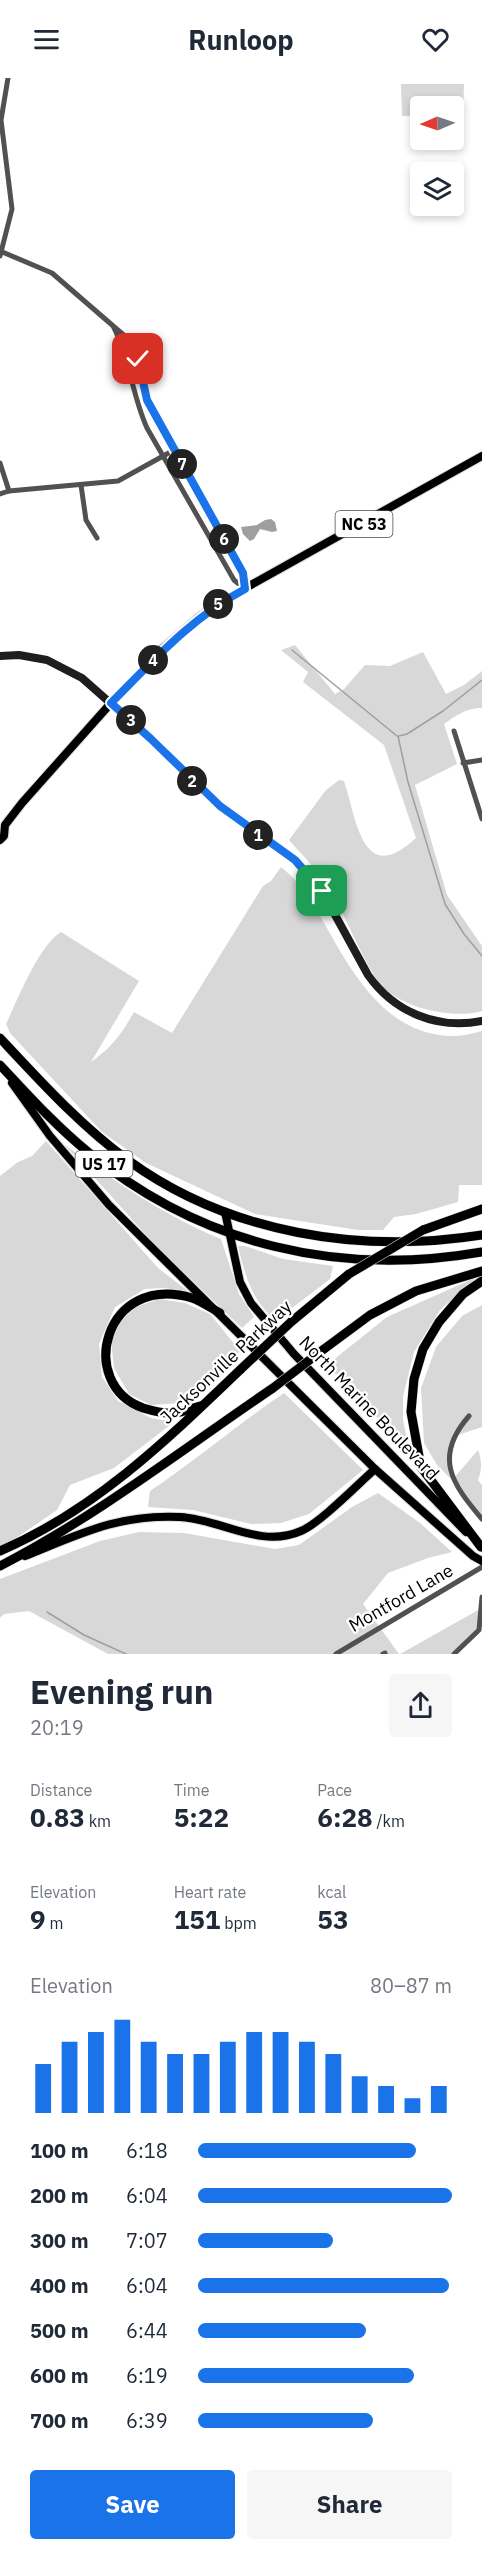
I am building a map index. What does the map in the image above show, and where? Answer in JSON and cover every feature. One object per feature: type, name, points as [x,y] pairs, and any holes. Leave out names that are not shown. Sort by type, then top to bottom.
[{"type":"highway","name":"US 17","points":[[0,1038],[69,1111],[130,1162],[176,1190],[225,1212],[277,1229],[344,1239],[405,1243],[482,1235]]},
{"type":"highway","name":"US 17","points":[[0,1066],[87,1152],[122,1178],[182,1214],[230,1233],[266,1246],[337,1258],[375,1261],[415,1261],[482,1252]]},
{"type":"highway","name":"Jacksonville Parkway","points":[[0,1551],[32,1537],[80,1508],[129,1473],[291,1322],[349,1274],[423,1230],[482,1209]]},
{"type":"highway","name":"Jacksonville Parkway","points":[[0,1566],[51,1539],[105,1505],[273,1388],[370,1315],[416,1292],[482,1271]]},
{"type":"highway","points":[[482,1281],[463,1294],[439,1322],[423,1349],[414,1379],[411,1412],[421,1467],[482,1549]]},
{"type":"highway","points":[[203,1405],[174,1413],[154,1412],[134,1405],[121,1394],[108,1373],[106,1343],[113,1324],[128,1305],[147,1295],[167,1293],[194,1298],[220,1313]]},
{"type":"main road","name":"NC 53","points":[[0,840],[3,836],[3,826],[111,703],[164,648],[197,619],[245,589],[482,456]]},
{"type":"main road","name":"North Marine Boulevard","points":[[0,1066],[50,1136],[102,1197],[375,1469],[473,1556],[482,1560]]},
{"type":"main road","name":"North Marine Boulevard","points":[[225,1212],[240,1282],[251,1303],[294,1354],[482,1549]]},
{"type":"main road","points":[[0,1566],[120,1520],[182,1517],[213,1523],[249,1535],[280,1537],[302,1531],[375,1469]]},
{"type":"street","points":[[8,78],[1,120],[12,209],[1,252],[52,273],[134,344],[147,400],[243,573],[245,589]]},
{"type":"street","points":[[114,327],[126,354],[138,408],[234,580],[245,589]]},
{"type":"street","points":[[0,494],[9,491],[118,481],[174,450]]},
{"type":"street","points":[[0,463],[9,491]]},
{"type":"street","points":[[81,485],[86,520],[97,537]]},
{"type":"street","points":[[0,656],[27,656],[56,663],[81,678],[151,739],[220,806],[295,860],[322,891],[368,975],[385,995],[405,1010],[427,1019],[451,1023],[482,1021]]},
{"type":"street","points":[[454,731],[482,819]]},
{"type":"street","points":[[463,763],[482,760]]},
{"type":"street","points":[[468,1416],[454,1436],[447,1463],[452,1480],[482,1519]]},
{"type":"street","name":"Montford Lane","points":[[336,1654],[482,1567]]},
{"type":"street","points":[[454,1654],[479,1629],[482,1597]]},
{"type":"shaded area","points":[[401,84],[464,84],[464,96],[410,96],[410,116],[402,116]]},
{"type":"shaded area","points":[[271,519],[275,522],[277,531],[260,529],[250,541],[243,534],[241,527],[257,525]]},
{"type":"shaded area","points":[[295,645],[335,694],[344,689],[365,665],[390,666],[423,652],[446,694],[464,685],[482,671],[482,708],[457,715],[444,724],[457,764],[415,785],[447,895],[482,946],[482,1011],[455,1014],[425,1009],[397,998],[385,989],[377,980],[326,883],[289,840],[326,790],[339,780],[344,781],[358,829],[373,852],[384,856],[398,852],[416,838],[384,745],[303,682],[308,672],[281,650]]},
{"type":"shaded area","points":[[281,867],[310,899],[354,973],[381,1005],[396,1018],[414,1028],[433,1034],[458,1036],[482,1031],[482,1185],[459,1185],[458,1202],[416,1214],[394,1217],[383,1230],[358,1230],[255,1214],[146,1163],[102,1132],[10,1033],[6,1024],[29,974],[45,949],[61,932],[139,981],[91,1062],[116,1040],[134,1012],[172,1033],[263,886],[271,881]]},
{"type":"shaded area","points":[[46,1141],[158,1268],[188,1291],[164,1288],[145,1289],[115,1307],[99,1344],[102,1377],[118,1401],[151,1418],[174,1422],[114,1468],[70,1485],[57,1510],[0,1549],[0,1176],[18,1162],[32,1156]]},
{"type":"shaded area","points":[[64,1144],[140,1196],[179,1219],[221,1239],[239,1294],[254,1317],[242,1328],[158,1248]]},
{"type":"shaded area","points":[[238,1246],[245,1246],[283,1259],[333,1266],[330,1279],[275,1321],[260,1304],[251,1287]]},
{"type":"shaded area","points":[[477,1277],[440,1310],[414,1352],[403,1397],[403,1419],[409,1451],[327,1365],[387,1317]]},
{"type":"shaded area","points":[[159,1299],[185,1303],[210,1314],[240,1351],[216,1382],[182,1403],[151,1405],[129,1394],[114,1368],[111,1340],[121,1321],[136,1307]]},
{"type":"shaded area","points":[[482,1305],[482,1427],[455,1436],[450,1448],[453,1479],[478,1450],[481,1461],[478,1480],[482,1485],[482,1519],[452,1480],[437,1465],[424,1443],[421,1388],[436,1347],[462,1316]]},
{"type":"shaded area","points":[[284,1393],[363,1470],[309,1514],[281,1523],[251,1524],[193,1510],[148,1507],[150,1491]]},
{"type":"shaded area","points":[[378,1493],[420,1523],[452,1552],[388,1573],[363,1604],[399,1654],[108,1654],[29,1611],[4,1614],[0,1618],[0,1579],[100,1541],[139,1532],[184,1533],[275,1549],[299,1545],[352,1507]]},
{"type":"shaded area","points":[[480,1609],[479,1630],[454,1654],[400,1654]]},
{"type":"waterway","points":[[292,650],[397,736]]},
{"type":"waterway","points":[[399,736],[407,734],[443,711],[482,680]]},
{"type":"waterway","points":[[398,736],[408,782],[445,904],[464,934],[482,956]]},
{"type":"waterway","points":[[47,1612],[84,1635],[126,1654]]},
{"type":"route","points":[[138,359],[147,400],[243,573],[245,589],[224,600],[197,619],[164,648],[111,703],[220,806],[295,860],[322,891]]}]
